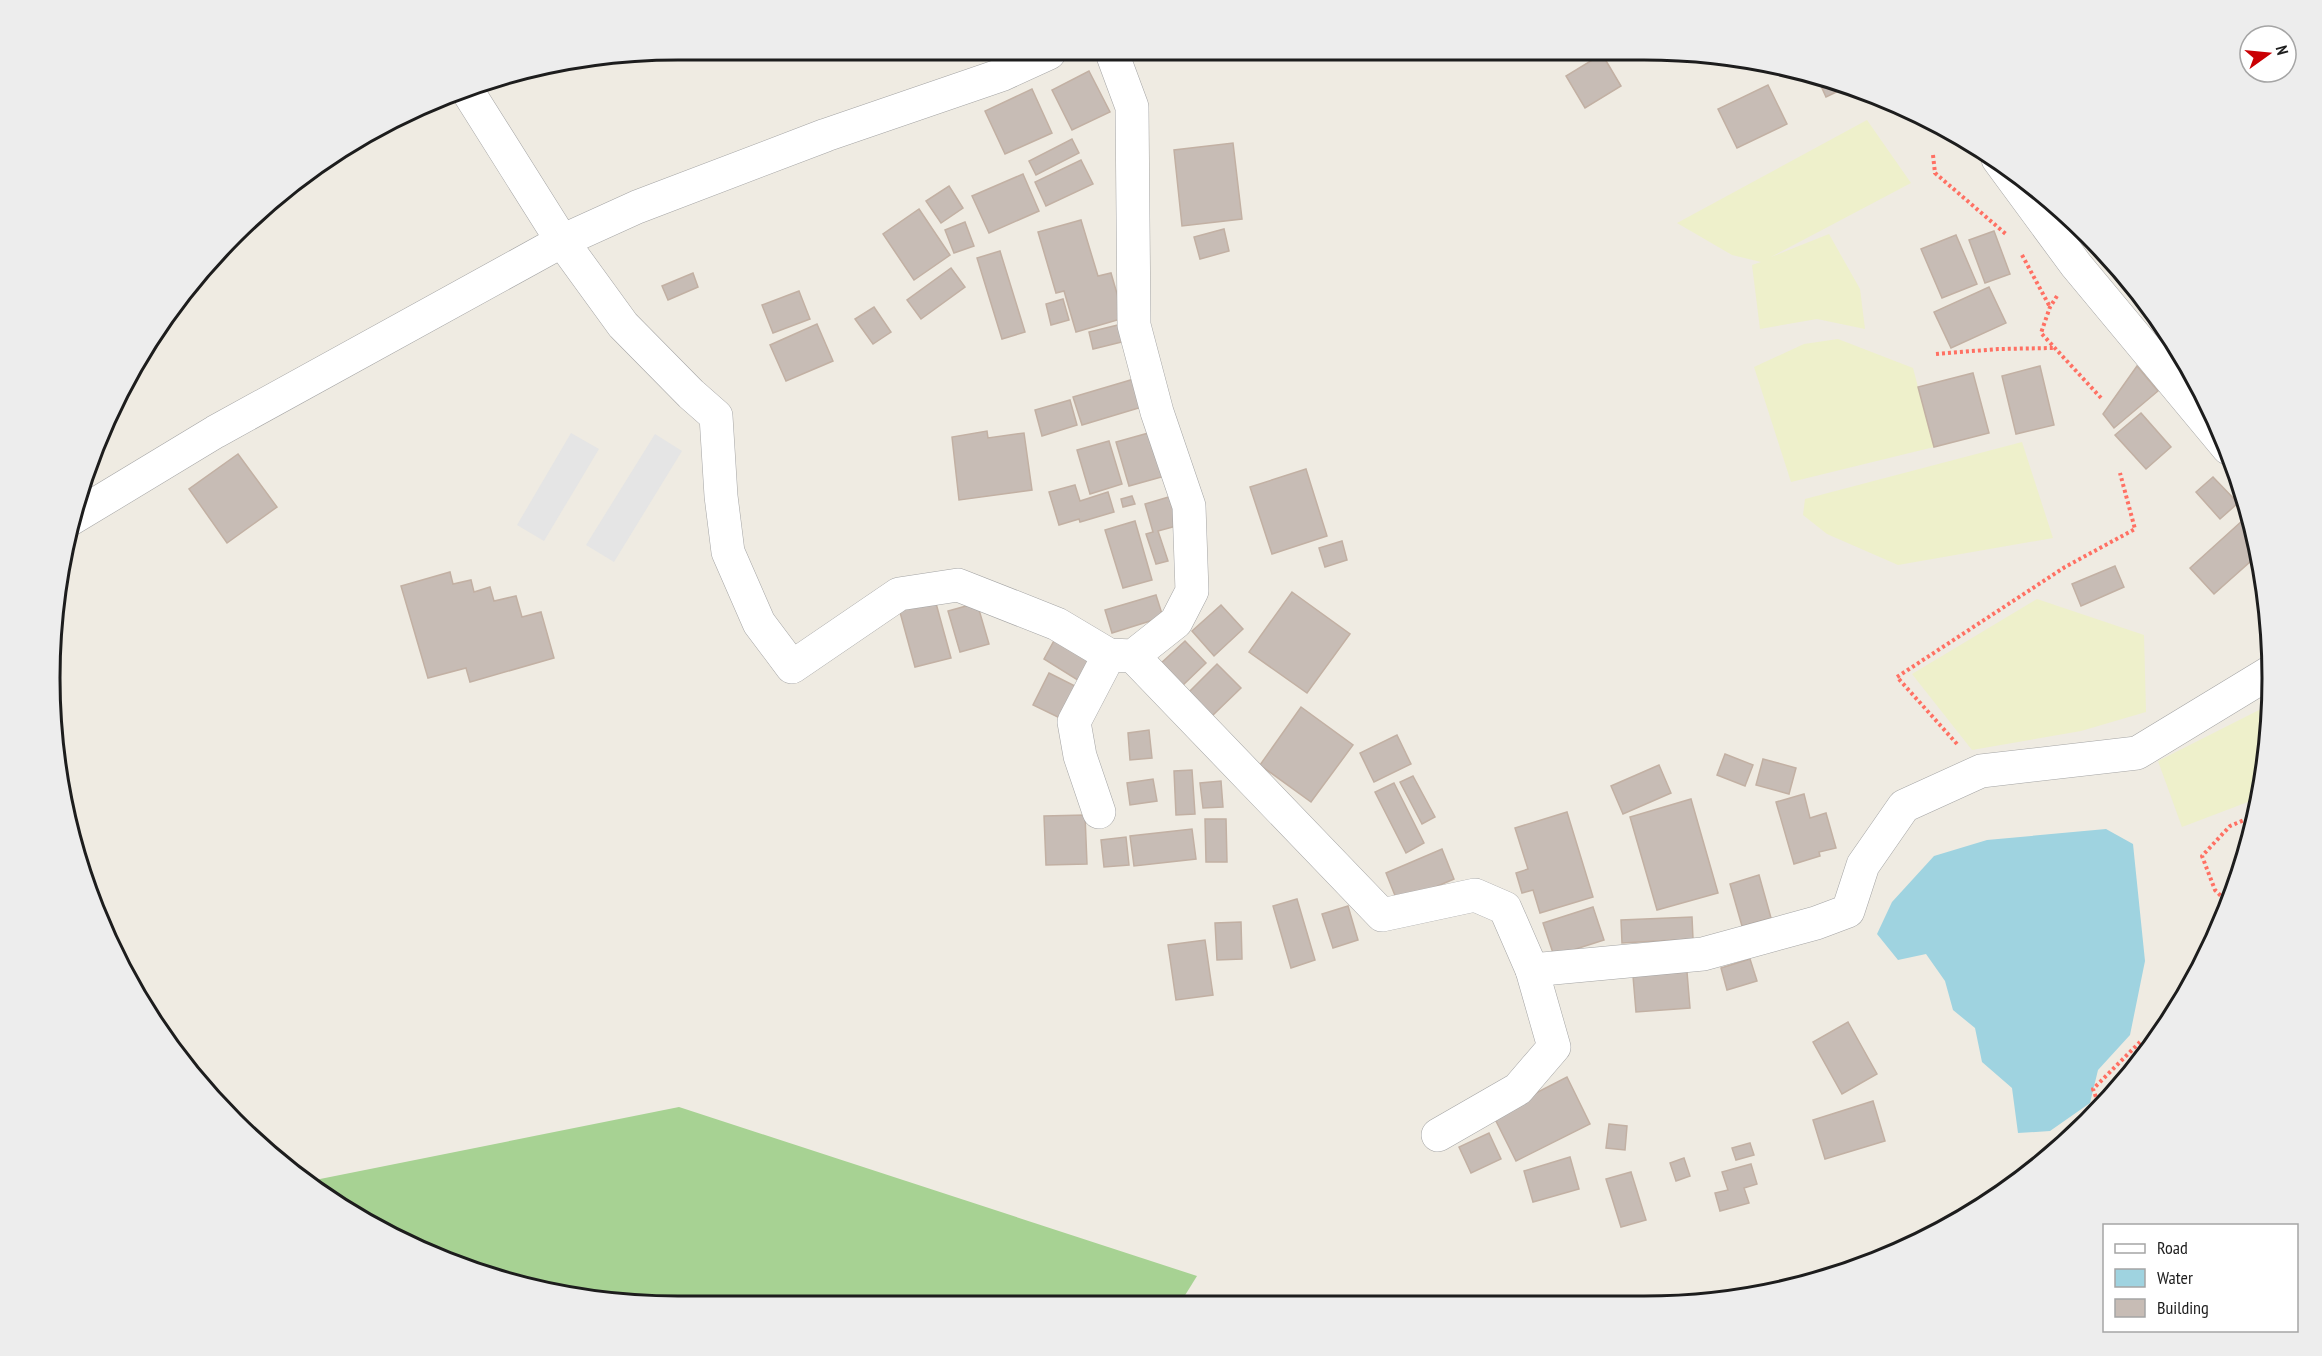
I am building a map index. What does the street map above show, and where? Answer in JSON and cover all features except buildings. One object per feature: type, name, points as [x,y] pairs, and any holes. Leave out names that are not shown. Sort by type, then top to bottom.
[{"type":"street","points":[[83,511],[215,432],[562,241],[637,207],[826,135],[1001,75],[1034,60]]},
{"type":"street","points":[[1099,812],[1080,756],[1074,722],[1121,656],[1176,622],[1192,591],[1189,506],[1157,412],[1134,325],[1132,107],[1115,60]]},
{"type":"street","points":[[471,96],[562,241],[623,325],[716,416],[721,496],[728,552],[759,623],[792,667],[899,594],[958,585],[1057,624],[1121,656],[1382,915],[1474,895],[1505,908],[1532,970],[1554,1047],[1518,1089],[1438,1135]]},
{"type":"street","points":[[2019,187],[2076,265],[2205,420]]},
{"type":"street","points":[[1532,970],[1703,954],[1816,923],[1848,911],[1863,865],[1904,806],[1981,771],[2137,753],[2262,677]]},
{"type":"path","points":[[1933,155],[1935,173],[2010,239]]},
{"type":"path","points":[[2018,246],[2050,307]]},
{"type":"path","points":[[2076,265],[2050,307],[2041,333],[2102,399]]},
{"type":"path","points":[[1936,354],[1998,349],[2054,348]]},
{"type":"path","points":[[1981,771],[1897,677],[2065,567],[2135,529],[2120,473]]},
{"type":"path","points":[[2222,897],[2215,890],[2202,856],[2230,826],[2245,820]]},
{"type":"path","points":[[2096,1098],[2093,1089],[2140,1042]]},
{"type":"green space","points":[[1867,120],[1911,183],[1771,257],[1829,234],[1860,289],[1865,329],[1817,319],[1760,329],[1752,265],[1761,262],[1732,255],[1677,223]]},
{"type":"green space","points":[[1838,339],[1913,368],[1934,447],[1791,482],[1754,367],[1804,344]]},
{"type":"green space","points":[[2022,442],[2053,538],[1898,565],[1827,534],[1803,515],[1805,499]]},
{"type":"green space","points":[[2037,599],[2144,635],[2146,712],[2081,731],[1972,750],[1912,674]]},
{"type":"green space","points":[[2261,709],[2257,759],[2249,801],[2182,827],[2158,761]]},
{"type":"green space","points":[[679,1107],[1197,1276],[1185,1296],[678,1296],[597,1291],[518,1275],[442,1249],[369,1213],[318,1179]]},
{"type":"shaded area","points":[[571,433],[599,449],[544,541],[517,525]]},
{"type":"shaded area","points":[[655,434],[682,451],[614,562],[586,545]]},
{"type":"water","points":[[2106,829],[2133,844],[2145,961],[2130,1035],[2098,1070],[2090,1103],[2050,1131],[2018,1133],[2012,1088],[1982,1062],[1975,1028],[1953,1010],[1945,981],[1926,954],[1898,960],[1877,934],[1892,902],[1934,856],[1987,840]]}]
